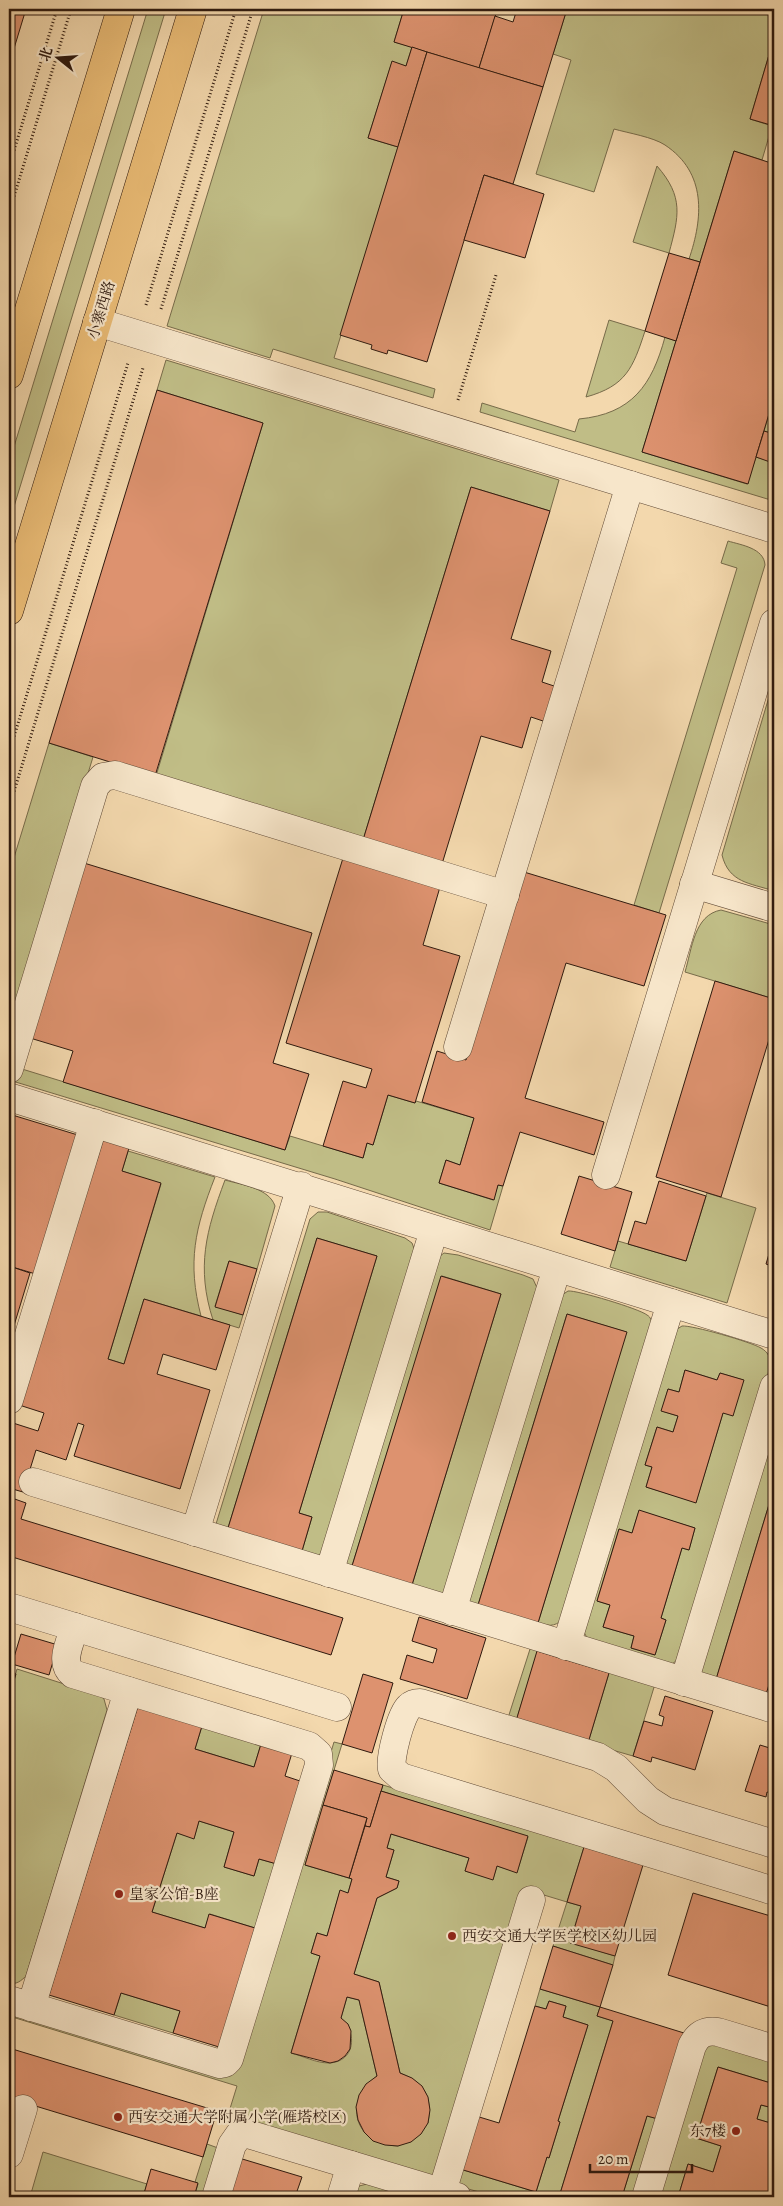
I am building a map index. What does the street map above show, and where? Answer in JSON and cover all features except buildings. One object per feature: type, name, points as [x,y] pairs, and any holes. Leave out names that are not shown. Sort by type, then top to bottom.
[{"type":"main road","points":[[9,375],[121,9]]},
{"type":"main road","name":"小寨西路","points":[[9,611],[193,9]]},
{"type":"street","points":[[97,322],[774,529]]},
{"type":"street","points":[[458,1047],[630,485]]},
{"type":"street","points":[[606,1175],[774,623]]},
{"type":"street","points":[[9,1069],[95,786],[103,777],[115,776],[505,895]]},
{"type":"street","points":[[694,884],[774,908]]},
{"type":"street","points":[[9,1097],[301,1186],[434,1230],[774,1335]]},
{"type":"street","points":[[9,1400],[94,1123]]},
{"type":"street","points":[[195,1532],[301,1186]]},
{"type":"street","points":[[329,1573],[434,1230]]},
{"type":"street","points":[[452,1611],[557,1268]]},
{"type":"street","points":[[566,1646],[671,1303]]},
{"type":"street","points":[[684,1682],[774,1387]]},
{"type":"street","points":[[32,1482],[774,1708]]},
{"type":"street","points":[[10,1611],[75,1627],[337,1708]]},
{"type":"street","points":[[75,1627],[65,1660],[73,1674],[309,1746],[318,1754],[319,1765],[228,2062],[220,2064],[20,2003],[128,1691]]},
{"type":"street","points":[[774,1844],[666,1811],[648,1800],[616,1768],[598,1757],[420,1703],[411,1705],[405,1711],[391,1758],[392,1769],[401,1777],[774,1891]]},
{"type":"street","points":[[216,2197],[234,2139],[242,2134],[251,2134],[450,2195],[531,1900]]},
{"type":"street","points":[[646,2197],[692,2046],[696,2039],[702,2033],[718,2032],[774,2049]]},
{"type":"street","points":[[9,2154],[23,2109]]},
{"type":"street","points":[[341,2197],[351,2165]]},
{"type":"path","points":[[9,167],[57,9]]},
{"type":"path","points":[[9,214],[71,9]]},
{"type":"path","points":[[9,808],[145,336],[236,9]]},
{"type":"path","points":[[9,753],[253,9]]},
{"type":"path","points":[[449,429],[496,275]]},
{"type":"shaded area","points":[[148,9],[166,9],[9,523],[9,463]]},
{"type":"shaded area","points":[[264,9],[404,9],[394,42],[412,47],[406,66],[392,62],[368,138],[398,147],[334,358],[435,389],[433,398],[273,349],[270,358],[167,326]]},
{"type":"shaded area","points":[[567,9],[774,9],[774,38],[750,119],[772,126],[762,160],[734,151],[700,262],[689,259],[694,243],[699,212],[695,183],[679,156],[660,142],[614,129],[594,192],[536,174],[571,60],[553,54]]},
{"type":"shaded area","points":[[657,166],[672,187],[677,207],[677,217],[669,253],[633,242]]},
{"type":"shaded area","points":[[609,320],[645,331],[632,365],[626,374],[619,381],[600,393],[586,397]]},
{"type":"shaded area","points":[[665,337],[676,341],[642,452],[747,484],[756,457],[770,461],[774,448],[774,501],[480,412],[482,403],[575,432],[579,419],[613,411],[626,404],[637,394],[654,369]]},
{"type":"shaded area","points":[[166,360],[559,480],[550,511],[471,487],[363,840],[156,776],[263,423],[157,390]]},
{"type":"shaded area","points":[[774,397],[774,434],[764,431]]},
{"type":"shaded area","points":[[728,541],[756,551],[764,559],[765,565],[659,913],[634,905],[737,568],[721,563]]},
{"type":"shaded area","points":[[774,680],[774,855],[771,857],[774,860],[774,891],[735,877],[725,864],[722,855]]},
{"type":"shaded area","points":[[49,743],[93,757],[9,1032],[9,874]]},
{"type":"shaded area","points":[[721,910],[774,925],[774,999],[685,972],[692,944],[700,926],[712,913]]},
{"type":"shaded area","points":[[9,1065],[285,1150],[290,1136],[363,1158],[367,1143],[373,1145],[388,1095],[415,1103],[416,1101],[474,1118],[460,1165],[446,1160],[439,1183],[493,1200],[498,1185],[503,1186],[490,1230],[335,1179],[9,1080]]},
{"type":"shaded area","points":[[128,1151],[215,1177],[202,1213],[195,1245],[194,1279],[201,1316],[144,1299],[124,1364],[108,1359],[161,1184],[122,1171]]},
{"type":"shaded area","points":[[225,1180],[261,1191],[272,1200],[275,1206],[257,1269],[229,1261],[215,1306],[243,1315],[239,1328],[213,1320],[205,1283],[204,1266],[208,1233]]},
{"type":"shaded area","points":[[707,1193],[756,1208],[727,1303],[610,1267],[618,1241],[686,1261]]},
{"type":"shaded area","points":[[318,1212],[327,1212],[405,1238],[412,1243],[415,1251],[323,1557],[302,1551],[312,1517],[299,1513],[377,1256],[317,1238],[228,1528],[216,1524],[310,1219]]},
{"type":"shaded area","points":[[444,1253],[458,1255],[523,1275],[533,1279],[538,1290],[446,1595],[412,1585],[501,1294],[442,1276],[352,1566],[342,1563],[436,1259]]},
{"type":"shaded area","points":[[568,1291],[574,1291],[642,1312],[650,1318],[653,1325],[562,1620],[554,1625],[548,1625],[538,1623],[626,1332],[567,1314],[478,1605],[466,1601],[559,1297]]},
{"type":"shaded area","points":[[682,1326],[688,1326],[746,1342],[765,1351],[771,1364],[681,1657],[672,1664],[588,1640],[583,1630],[674,1331]],"holes":[[[685,1370],[717,1380],[720,1373],[743,1380],[723,1413],[696,1502],[646,1487],[652,1467],[645,1465],[657,1427],[673,1432],[678,1416],[662,1411],[668,1389],[679,1392]],[[639,1511],[695,1528],[689,1550],[682,1548],[661,1618],[666,1620],[655,1655],[631,1648],[634,1636],[603,1627],[610,1605],[597,1601],[619,1529],[632,1533]]]},
{"type":"shaded area","points":[[774,1422],[774,1488],[714,1686],[705,1682],[700,1668]]},
{"type":"shaded area","points":[[531,1646],[655,1684],[633,1756],[588,1743],[609,1673],[538,1651],[516,1721],[508,1718]]},
{"type":"shaded area","points":[[17,1669],[99,1695],[104,1699],[107,1710],[26,1976],[18,1982],[9,1983],[9,1697]]},
{"type":"shaded area","points":[[202,1726],[261,1744],[254,1767],[195,1749]]},
{"type":"shaded area","points":[[334,1742],[342,1744],[305,1865],[352,1879],[348,1893],[340,1891],[327,1936],[317,1933],[311,1953],[320,1956],[291,2053],[324,2063],[344,2058],[349,2052],[352,2039],[350,2031],[341,2018],[347,1997],[359,2000],[377,2076],[366,2086],[359,2098],[357,2109],[358,2120],[363,2130],[371,2138],[398,2146],[428,2123],[429,2114],[428,2098],[421,2086],[400,2073],[379,1982],[354,1974],[377,1898],[397,1888],[399,1881],[386,1877],[394,1850],[387,1848],[391,1834],[469,1858],[465,1871],[493,1879],[497,1866],[517,1872],[528,1837],[381,1791],[383,1785],[584,1847],[567,1902],[524,1889],[435,2179],[228,2115],[237,2086],[9,2016],[9,2008],[237,2061]]},
{"type":"shaded area","points":[[199,1821],[234,1832],[224,1867],[254,1876],[259,1859],[284,1866],[255,1928],[210,1914],[205,1928],[152,1912],[177,1833],[194,1838]]},
{"type":"shaded area","points":[[567,1902],[581,1906],[570,1942],[615,1956],[613,1965],[553,1946]]},
{"type":"shaded area","points":[[540,1989],[600,2007],[597,2016],[613,2021],[559,2197],[496,2197],[455,2185],[460,2169],[536,2192],[547,2157],[549,2158],[560,2122],[558,2121],[588,2025],[563,2017],[566,2006],[549,2001],[546,2009],[535,2006]]},
{"type":"shaded area","points":[[121,1993],[180,2011],[173,2033],[114,2015]]},
{"type":"shaded area","points":[[710,2042],[774,2061],[774,2084],[718,2067],[696,2138],[721,2146],[713,2172],[688,2164],[678,2197],[657,2197],[703,2048]]},
{"type":"shaded area","points":[[774,2089],[774,2124],[757,2119],[761,2105],[769,2107]]},
{"type":"shaded area","points":[[647,2116],[658,2119],[634,2197],[622,2197]]},
{"type":"shaded area","points":[[207,2144],[218,2148],[203,2197],[194,2197],[198,2184],[195,2182]]},
{"type":"shaded area","points":[[43,2152],[147,2184],[143,2197],[30,2197]]},
{"type":"shaded area","points":[[371,2183],[419,2197],[354,2197],[359,2186]]},
{"type":"place","name":"皇家公馆-B座","points":[[119,1894]]},
{"type":"place","name":"西安交通大学医学校区幼儿园","points":[[452,1936]]},
{"type":"place","name":"西安交通大学附属小学(雁塔校区)","points":[[118,2117]]},
{"type":"place","name":"东7楼","points":[[736,2131]]}]
